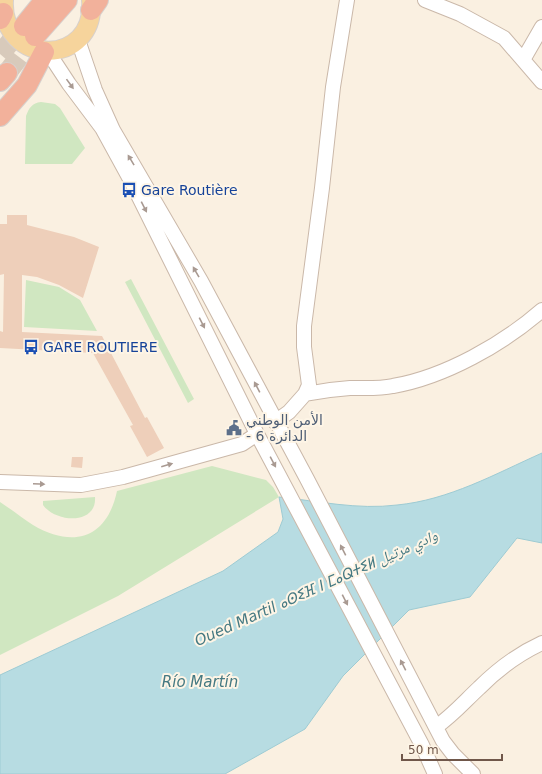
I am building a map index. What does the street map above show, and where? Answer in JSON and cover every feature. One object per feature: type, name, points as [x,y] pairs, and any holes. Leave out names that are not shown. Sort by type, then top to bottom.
[{"type":"highway","points":[[0,116],[28,85],[45,0]]},
{"type":"highway","points":[[38,41],[67,0]]},
{"type":"main road","points":[[2,10],[6,24],[15,38],[30,48],[38,41],[59,50],[78,40],[87,26],[93,3]]},
{"type":"street","points":[[275,422],[289,412],[305,394],[309,385],[304,347],[304,326],[322,188],[333,87],[347,0]]},
{"type":"street","points":[[425,0],[460,14],[493,30],[504,38],[542,82]]},
{"type":"street","points":[[523,60],[542,27]]},
{"type":"street","points":[[78,40],[95,90],[113,130],[201,282],[307,479],[436,727],[453,754],[473,774]]},
{"type":"street","points":[[38,41],[69,84],[82,99],[106,134],[257,434],[402,710],[422,745],[435,774]]},
{"type":"street","points":[[305,394],[337,389],[394,386],[440,372],[496,343],[542,310]]},
{"type":"street","points":[[0,482],[81,485],[108,480],[242,444],[257,434]]},
{"type":"street","points":[[436,727],[452,715],[478,688],[507,664],[520,654],[542,643]]},
{"type":"green space","points":[[41,102],[55,104],[60,108],[85,148],[72,164],[25,164],[26,116],[31,106],[35,103]]},
{"type":"green space","points":[[131,279],[194,399],[188,403],[125,282]]},
{"type":"green space","points":[[26,280],[59,287],[80,300],[97,331],[24,327]]},
{"type":"green space","points":[[212,466],[266,480],[273,487],[279,497],[118,596],[0,655],[0,502],[33,525],[48,532],[62,536],[75,537],[87,535],[97,529],[105,520],[112,507],[117,491]]},
{"type":"green space","points":[[95,497],[94,506],[90,513],[83,517],[66,518],[49,511],[43,505],[43,501]]},
{"type":"water","name":"Río Martín","points":[[542,453],[542,543],[517,538],[470,597],[409,610],[343,676],[305,729],[225,774],[0,774],[0,675],[223,571],[278,532],[283,519],[279,497],[353,506],[382,506],[416,502],[435,498],[471,485]]},
{"type":"building","points":[[7,215],[27,215],[27,225],[74,237],[99,247],[83,298],[59,285],[37,277],[22,275],[22,332],[102,336],[145,418],[147,417],[164,448],[147,457],[130,426],[133,425],[93,353],[0,348],[0,331],[3,332],[4,274],[0,275],[0,224],[7,224]]},
{"type":"building","points":[[72,457],[83,457],[82,468],[71,467]]},
{"type":"tunnel","points":[[0,54],[24,26]]},
{"type":"tunnel","points":[[7,73],[35,36]]},
{"type":"place","name":"Gare Routière","points":[[129,190]]},
{"type":"place","name":"GARE ROUTIERE","points":[[31,347]]},
{"type":"place","name":"الأمن الوطني - الدائرة 6","points":[[234,428]]},
{"type":"water label","name":"Oued Martil ⴰⵙⵉⴼ ⵏ ⵎⴰⵕⵜⵉⵍ وادي مرتيل","points":[[316,588]]}]
